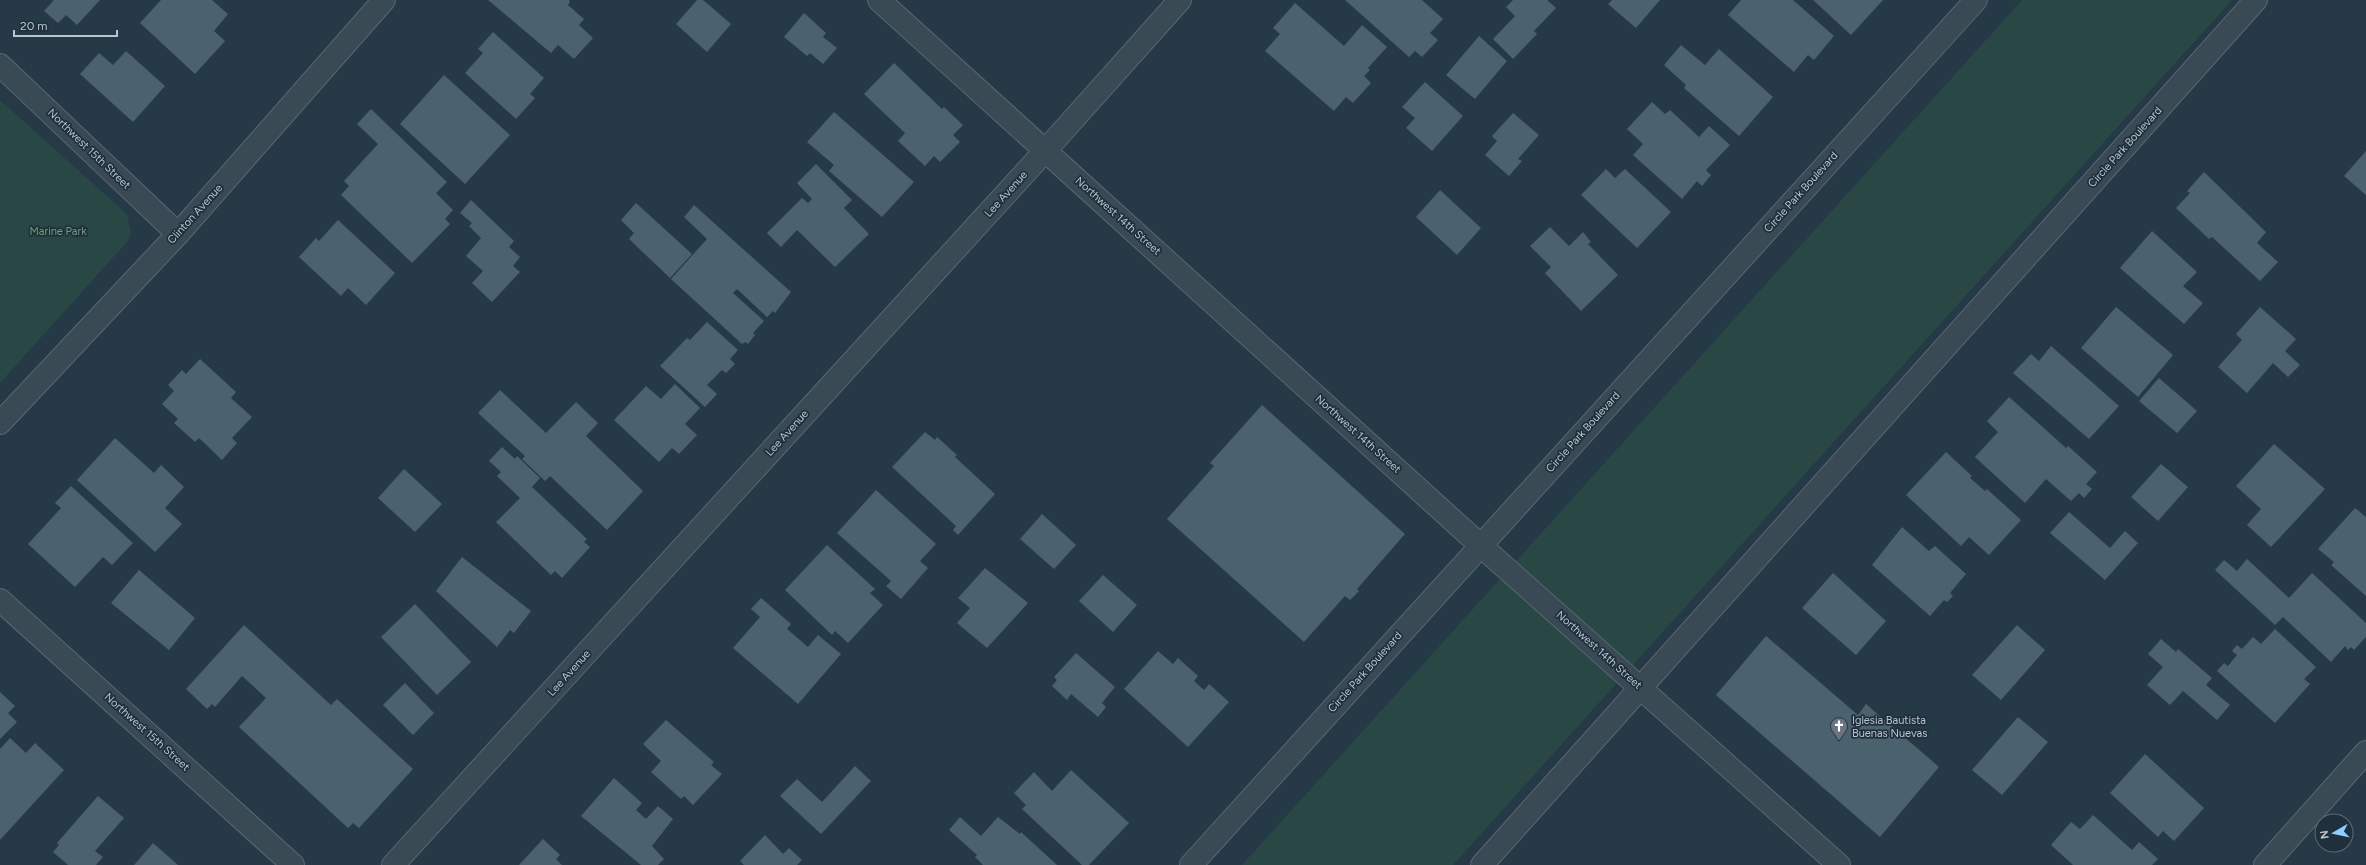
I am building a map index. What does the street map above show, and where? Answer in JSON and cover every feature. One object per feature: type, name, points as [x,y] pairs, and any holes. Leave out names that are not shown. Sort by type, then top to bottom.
[{"type":"street","name":"Clinton Avenue","points":[[0,423],[178,234],[384,0]]},
{"type":"street","name":"Northwest 14th Street","points":[[879,0],[1480,545],[1839,865]]},
{"type":"street","name":"Lee Avenue","points":[[393,865],[1045,151],[1180,0]]},
{"type":"street","name":"Circle Park Boulevard","points":[[1191,865],[1976,0]]},
{"type":"street","name":"Circle Park Boulevard","points":[[1482,865],[2256,0]]},
{"type":"street","name":"Northwest 15th Street","points":[[0,65],[178,234]]},
{"type":"street","name":"Northwest 15th Street","points":[[0,600],[293,865]]},
{"type":"street","points":[[2265,865],[2366,752]]},
{"type":"green space","points":[[2022,0],[2232,0],[1453,865],[1242,865]]},
{"type":"green space","name":"Marine Park","points":[[0,100],[127,214],[131,233],[127,242],[0,383]]},
{"type":"building","points":[[54,0],[100,0],[77,25],[66,15],[58,23],[44,11]]},
{"type":"building","points":[[161,0],[212,0],[228,14],[214,31],[225,41],[195,74],[140,23]]},
{"type":"building","points":[[488,0],[569,0],[570,2],[568,5],[584,19],[579,25],[593,38],[574,59],[558,45],[551,53]]},
{"type":"building","points":[[697,0],[703,0],[731,24],[707,52],[676,24]]},
{"type":"building","points":[[1345,0],[1422,0],[1443,19],[1430,33],[1438,40],[1422,57],[1415,51],[1409,57]]},
{"type":"building","points":[[1513,0],[1547,0],[1556,8],[1534,31],[1537,34],[1513,59],[1493,39],[1515,16],[1506,7]]},
{"type":"building","points":[[1612,0],[1660,0],[1636,28],[1608,4]]},
{"type":"building","points":[[1741,0],[1793,0],[1834,36],[1814,60],[1808,55],[1794,72],[1728,15]]},
{"type":"building","points":[[1813,0],[1883,0],[1851,35]]},
{"type":"building","points":[[1295,3],[1344,46],[1362,25],[1387,47],[1368,68],[1370,70],[1364,76],[1371,83],[1353,103],[1346,97],[1334,111],[1265,51],[1280,34],[1273,28]]},
{"type":"building","points":[[804,13],[826,33],[823,37],[837,48],[823,64],[810,53],[807,56],[784,37]]},
{"type":"building","points":[[493,32],[544,78],[530,94],[535,98],[516,119],[465,73],[483,53],[478,49]]},
{"type":"building","points":[[1479,36],[1507,61],[1475,99],[1446,75]]},
{"type":"building","points":[[1681,45],[1705,65],[1719,49],[1773,97],[1739,136],[1684,88],[1686,85],[1664,65]]},
{"type":"building","points":[[126,51],[165,86],[133,122],[80,74],[99,53],[113,65]]},
{"type":"building","points":[[894,63],[942,109],[944,107],[963,125],[953,135],[960,142],[940,162],[934,156],[925,166],[898,141],[905,133],[864,94]]},
{"type":"building","points":[[444,75],[510,135],[465,184],[400,124]]},
{"type":"building","points":[[1425,82],[1463,116],[1432,151],[1406,128],[1415,118],[1402,107]]},
{"type":"building","points":[[1652,102],[1665,114],[1670,110],[1699,137],[1709,126],[1730,145],[1706,170],[1711,175],[1702,186],[1697,181],[1682,199],[1633,155],[1643,144],[1627,129]]},
{"type":"building","points":[[371,109],[447,182],[436,193],[453,210],[445,219],[450,224],[412,263],[341,195],[349,186],[344,181],[378,144],[357,124]]},
{"type":"building","points":[[834,112],[914,182],[882,217],[829,171],[834,165],[807,142]]},
{"type":"building","points":[[1513,113],[1539,135],[1518,159],[1522,161],[1509,176],[1485,155],[1497,141],[1492,136]]},
{"type":"building","points":[[2366,151],[2366,195],[2344,176]]},
{"type":"building","points":[[816,164],[852,200],[844,208],[869,234],[835,267],[797,230],[781,247],[767,233],[802,198],[808,203],[812,199],[797,183]]},
{"type":"building","points":[[1606,169],[1615,178],[1625,169],[1671,212],[1637,248],[1581,195]]},
{"type":"building","points":[[2204,172],[2266,232],[2257,243],[2278,262],[2260,281],[2212,237],[2209,239],[2176,208],[2190,193],[2187,191]]},
{"type":"building","points":[[1440,190],[1481,228],[1457,255],[1416,217]]},
{"type":"building","points":[[471,200],[514,241],[509,247],[520,257],[513,266],[520,272],[492,302],[472,283],[483,271],[466,256],[481,238],[469,226],[472,223],[460,213]]},
{"type":"building","points":[[636,203],[692,254],[670,278],[629,239],[634,233],[621,220]]},
{"type":"building","points":[[694,205],[791,292],[775,313],[773,311],[767,317],[737,289],[733,293],[764,321],[753,333],[755,335],[748,344],[745,342],[742,344],[671,279],[707,239],[684,217]]},
{"type":"building","points":[[338,220],[395,273],[366,305],[348,288],[341,296],[299,257],[316,238],[319,241]]},
{"type":"building","points":[[1550,227],[1569,246],[1583,232],[1591,242],[1588,244],[1618,275],[1581,311],[1545,273],[1551,267],[1530,246]]},
{"type":"building","points":[[2152,231],[2197,272],[2183,286],[2203,303],[2184,324],[2120,268]]},
{"type":"building","points":[[2116,307],[2173,355],[2138,397],[2081,348]]},
{"type":"building","points":[[2260,307],[2296,339],[2285,351],[2300,365],[2288,377],[2273,363],[2247,393],[2218,367],[2242,340],[2236,334]]},
{"type":"building","points":[[707,322],[738,350],[730,359],[735,364],[726,373],[722,370],[707,385],[717,394],[705,407],[660,366],[687,338],[690,340]]},
{"type":"building","points":[[2051,346],[2119,406],[2089,439],[2013,373],[2031,354],[2039,361]]},
{"type":"building","points":[[200,359],[236,392],[231,398],[252,417],[232,438],[237,443],[222,460],[199,438],[195,442],[174,423],[178,419],[162,404],[174,391],[168,385],[182,370],[186,374]]},
{"type":"building","points":[[2159,378],[2197,411],[2177,433],[2139,401]]},
{"type":"building","points":[[675,384],[700,408],[685,424],[697,435],[679,454],[672,448],[659,462],[614,420],[646,386],[661,399]]},
{"type":"building","points":[[500,390],[546,433],[576,402],[598,423],[586,436],[643,491],[607,530],[550,476],[545,481],[522,459],[525,456],[478,413]]},
{"type":"building","points":[[2009,397],[2066,448],[2068,446],[2097,472],[2086,484],[2092,489],[2084,498],[2079,493],[2071,501],[2046,479],[2025,503],[1975,457],[1998,432],[1987,421]]},
{"type":"building","points":[[1262,405],[1405,534],[1357,589],[1359,591],[1350,600],[1345,596],[1304,642],[1167,519],[1214,466],[1210,463]]},
{"type":"building","points":[[925,432],[935,440],[937,437],[957,455],[955,457],[995,494],[958,535],[953,530],[956,526],[892,467]]},
{"type":"building","points":[[115,438],[154,473],[161,465],[184,487],[165,508],[182,524],[155,552],[77,480]]},
{"type":"building","points":[[2274,444],[2325,489],[2271,547],[2247,525],[2261,509],[2236,486]]},
{"type":"building","points":[[502,447],[515,459],[517,456],[540,478],[532,487],[587,539],[584,542],[590,547],[562,578],[555,571],[551,575],[496,522],[520,498],[497,476],[501,472],[489,461]]},
{"type":"building","points":[[1946,452],[1972,476],[1970,478],[1985,491],[1987,489],[2021,520],[1989,555],[1969,537],[1961,546],[1906,495]]},
{"type":"building","points":[[2161,464],[2188,487],[2158,521],[2131,497]]},
{"type":"building","points":[[404,469],[442,504],[415,532],[378,498]]},
{"type":"building","points":[[71,486],[133,543],[112,565],[103,557],[75,587],[28,544],[61,508],[55,503]]},
{"type":"building","points":[[876,490],[936,544],[920,561],[928,568],[901,599],[886,586],[891,581],[837,533]]},
{"type":"building","points":[[2355,508],[2366,517],[2366,596],[2331,565],[2334,562],[2318,549]]},
{"type":"building","points":[[2069,512],[2110,548],[2125,531],[2138,543],[2105,580],[2050,533]]},
{"type":"building","points":[[1042,514],[1076,545],[1054,569],[1020,539]]},
{"type":"building","points":[[1902,527],[1929,551],[1935,546],[1966,574],[1950,593],[1953,596],[1947,602],[1944,600],[1930,616],[1872,565]]},
{"type":"building","points":[[827,545],[875,589],[870,593],[883,605],[848,643],[835,631],[832,635],[785,590]]},
{"type":"building","points":[[462,557],[531,611],[514,633],[510,630],[497,647],[436,591]]},
{"type":"building","points":[[2247,559],[2289,598],[2312,573],[2366,623],[2366,637],[2354,650],[2351,647],[2348,650],[2345,646],[2331,662],[2283,617],[2275,625],[2215,570],[2224,560],[2237,571]]},
{"type":"building","points":[[985,568],[1028,603],[987,648],[957,623],[970,608],[958,598]]},
{"type":"building","points":[[139,570],[195,618],[169,650],[111,603]]},
{"type":"building","points":[[1833,573],[1886,621],[1856,655],[1802,608]]},
{"type":"building","points":[[1103,575],[1137,605],[1113,632],[1079,601]]},
{"type":"building","points":[[761,598],[791,624],[787,629],[808,647],[818,635],[841,654],[798,704],[733,648],[760,617],[751,609]]},
{"type":"building","points":[[415,604],[471,662],[437,695],[381,637]]},
{"type":"building","points":[[244,625],[331,705],[337,699],[413,769],[359,828],[353,823],[348,828],[239,727],[266,698],[242,676],[215,707],[212,704],[207,709],[186,689]]},
{"type":"building","points":[[2017,625],[2045,650],[2001,700],[1972,675]]},
{"type":"building","points":[[2275,629],[2316,667],[2304,679],[2310,684],[2275,723],[2217,671],[2224,663],[2228,666],[2237,655],[2232,651],[2237,645],[2242,649],[2253,637],[2261,644]]},
{"type":"building","name":"Iglesia Bautista Buenas Nuevas","points":[[1766,636],[1858,715],[1866,704],[1939,767],[1880,837],[1716,695]]},
{"type":"building","points":[[2161,639],[2176,652],[2178,649],[2212,678],[2206,685],[2230,705],[2217,720],[2183,691],[2170,705],[2147,685],[2163,667],[2148,654]]},
{"type":"building","points":[[1158,651],[1173,664],[1178,658],[1198,676],[1194,681],[1204,690],[1209,684],[1229,702],[1188,747],[1124,689]]},
{"type":"building","points":[[1076,653],[1115,687],[1102,703],[1106,707],[1098,717],[1071,694],[1067,700],[1052,686],[1057,680],[1054,677]]},
{"type":"building","points":[[405,683],[434,713],[413,735],[383,705]]},
{"type":"building","points":[[0,692],[15,706],[8,713],[17,722],[0,739]]},
{"type":"building","points":[[2018,717],[2048,742],[2002,795],[1972,770]]},
{"type":"building","points":[[666,720],[714,762],[711,765],[722,774],[693,805],[684,796],[681,799],[651,772],[661,761],[643,744]]},
{"type":"building","points":[[10,738],[26,753],[35,743],[64,770],[0,840],[0,749]]},
{"type":"building","points":[[2145,754],[2204,808],[2174,841],[2163,831],[2158,837],[2110,793]]},
{"type":"building","points":[[855,766],[871,781],[821,834],[780,796],[797,779],[822,802]]},
{"type":"building","points":[[1071,770],[1129,823],[1089,865],[1082,865],[1022,809],[1026,805],[1014,793],[1034,772],[1052,791]]},
{"type":"building","points":[[614,778],[642,803],[636,810],[646,819],[658,806],[673,819],[652,846],[664,859],[658,865],[641,865],[581,816]]},
{"type":"building","points":[[98,796],[124,818],[95,851],[103,857],[96,865],[68,865],[53,852],[59,845],[57,843]]},
{"type":"building","points":[[2093,815],[2132,850],[2139,842],[2158,859],[2152,865],[2073,865],[2051,845],[2071,822],[2080,829]]},
{"type":"building","points":[[960,817],[981,836],[998,817],[1020,834],[1021,832],[1057,865],[983,865],[975,857],[977,855],[949,830]]},
{"type":"building","points":[[765,835],[783,854],[789,848],[802,860],[797,865],[744,865],[740,861]]},
{"type":"building","points":[[543,839],[560,855],[556,859],[562,865],[519,865]]},
{"type":"building","points":[[153,843],[178,865],[134,865]]},
{"type":"place","name":"Iglesia Bautista Buenas Nuevas","points":[[1839,741]]}]
